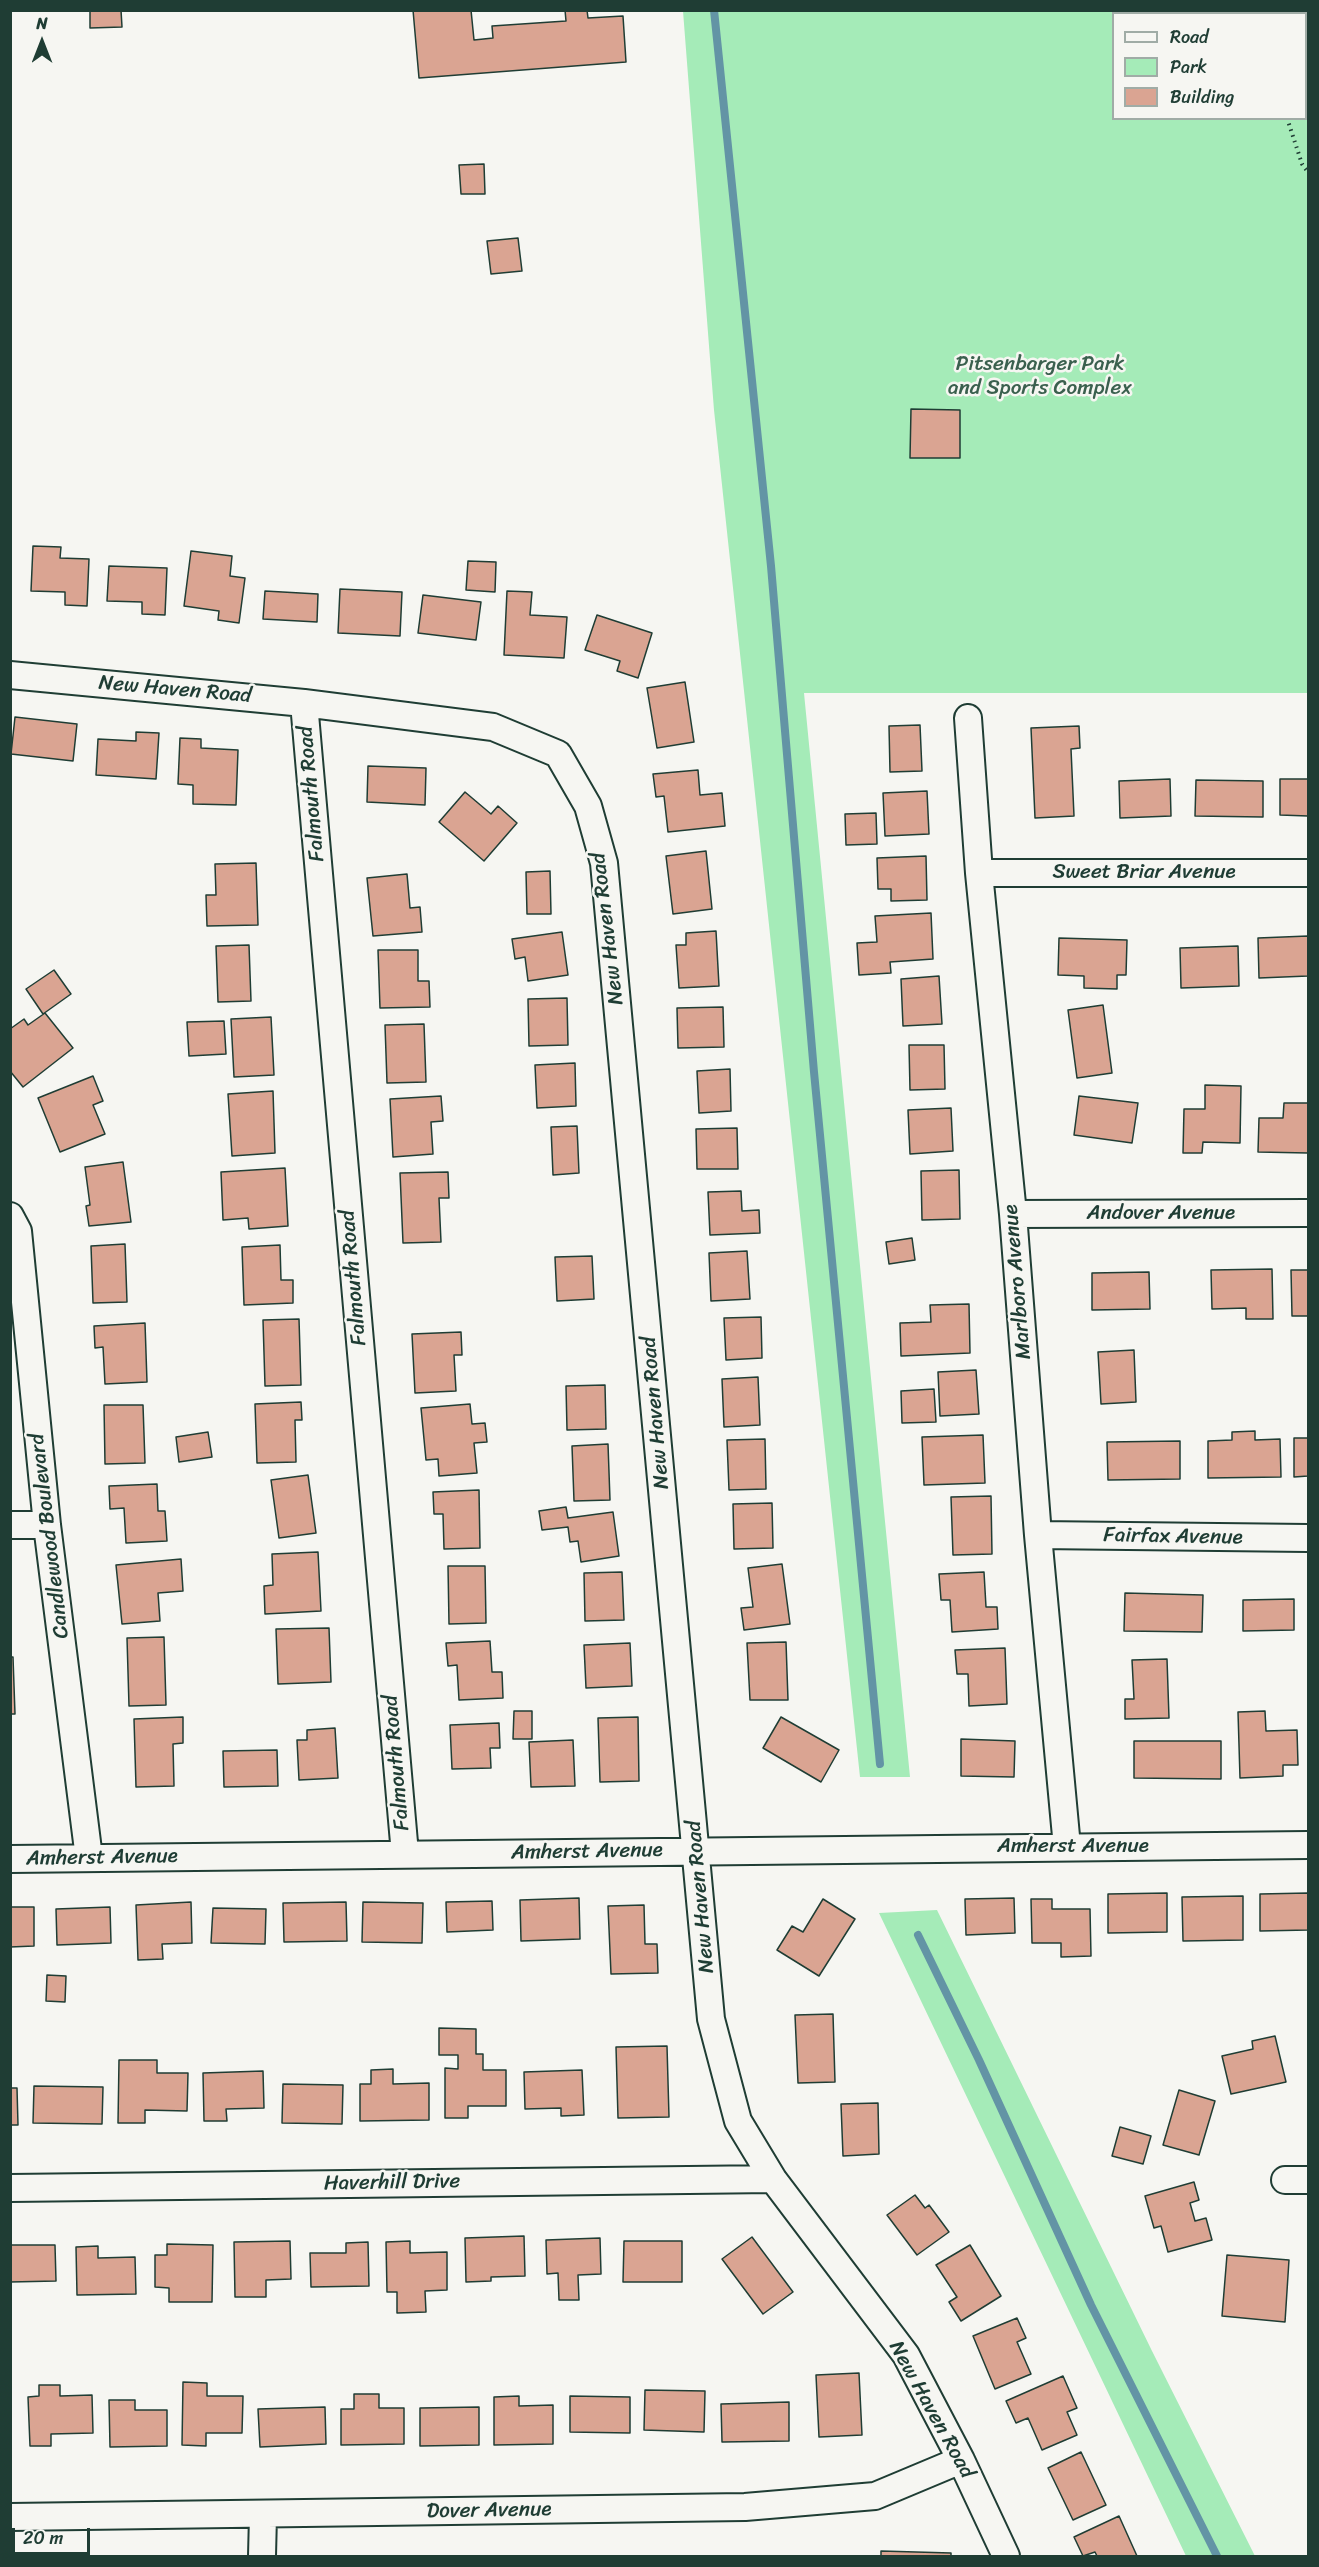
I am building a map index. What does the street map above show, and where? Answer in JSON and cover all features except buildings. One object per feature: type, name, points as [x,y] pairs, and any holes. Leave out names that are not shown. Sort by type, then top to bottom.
[{"type":"street","name":"New Haven Road","points":[[10,675],[304,703],[493,727],[558,754],[588,806],[604,863],[711,2019],[738,2121],[773,2179],[906,2355],[1006,2556]]},
{"type":"street","name":"Falmouth Road","points":[[304,703],[405,1854]]},
{"type":"street","name":"Marlboro Avenue","points":[[968,718],[979,873],[1013,1214],[1038,1535],[1067,1847]]},
{"type":"street","name":"Sweet Briar Avenue","points":[[979,873],[1308,873]]},
{"type":"street","name":"Andover Avenue","points":[[1013,1214],[1308,1213]]},
{"type":"street","name":"Candlewood Boulevard","points":[[10,1216],[18,1231],[47,1525],[89,1858]]},
{"type":"street","points":[[10,1525],[47,1525]]},
{"type":"street","name":"Fairfax Avenue","points":[[1038,1535],[1308,1538]]},
{"type":"street","name":"Amherst Avenue","points":[[10,1858],[1308,1845]]},
{"type":"street","name":"Haverhill Drive","points":[[10,2188],[773,2179]]},
{"type":"street","name":"Dover Avenue","points":[[10,2517],[746,2507],[875,2496],[960,2460]]},
{"type":"street","points":[[262,2556],[263,2515]]},
{"type":"path","points":[[1288,120],[1302,164],[1308,172]]},
{"type":"green space","name":"Pitsenbarger Park and Sports Complex","points":[[683,11],[1308,11],[1308,693],[804,693],[910,1777],[860,1777],[714,410]]},
{"type":"green space","points":[[937,1910],[1152,2351],[1255,2556],[1186,2556],[879,1913]]},
{"type":"waterway","points":[[714,10],[771,566],[814,1072],[880,1764]]},
{"type":"waterway","points":[[918,1935],[979,2060],[1091,2305],[1217,2556]]}]
